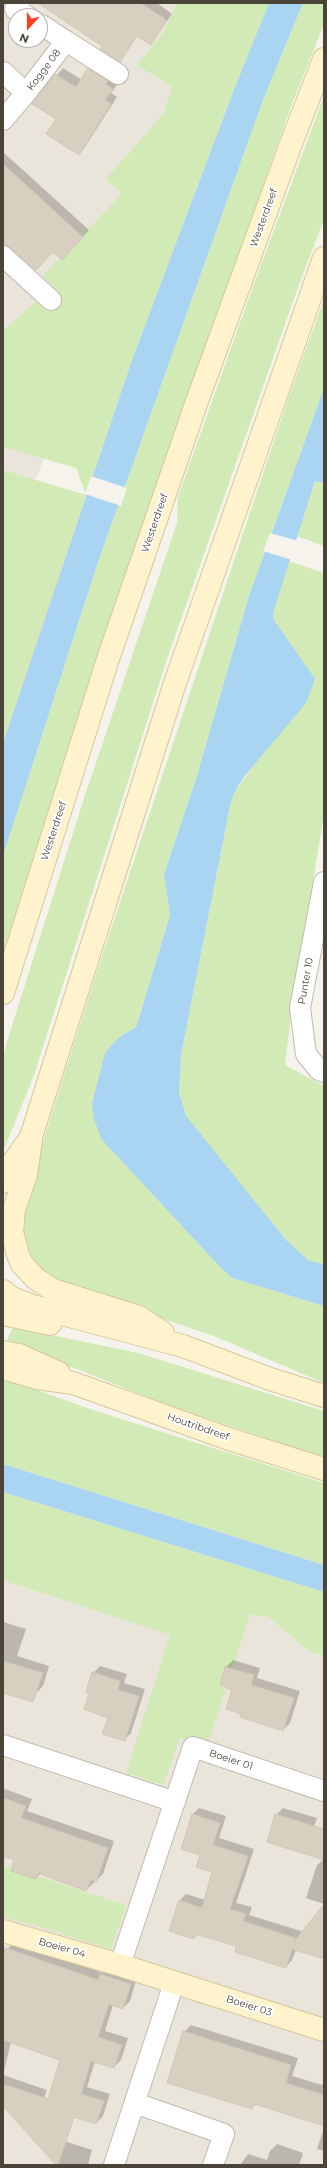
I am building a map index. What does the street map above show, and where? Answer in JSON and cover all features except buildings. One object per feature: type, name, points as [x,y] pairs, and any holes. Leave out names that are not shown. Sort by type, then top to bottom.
[{"type":"main road","name":"Westerdreef","points":[[3,993],[119,629],[207,374],[292,141],[324,59]]},
{"type":"main road","points":[[183,1346],[139,1317],[53,1290],[36,1279],[22,1264],[18,1255],[12,1232],[14,1209],[26,1175],[31,1137],[174,686],[324,258]]},
{"type":"main road","points":[[3,1182],[9,1168],[31,1137]]},
{"type":"main road","points":[[3,1292],[12,1298],[32,1306],[183,1346],[270,1379],[324,1396]]},
{"type":"main road","points":[[3,1314],[133,1343],[183,1346]]},
{"type":"main road","name":"Houtribdreef","points":[[3,1352],[19,1355],[52,1369],[73,1383]]},
{"type":"main road","name":"Houtribdreef","points":[[3,1368],[37,1378],[73,1383],[229,1439],[324,1469]]},
{"type":"main road","name":"Boeier 04","points":[[3,1931],[120,1965]]},
{"type":"main road","name":"Boeier 03","points":[[120,1965],[324,2030]]},
{"type":"street","name":"Kogge 08","points":[[48,29],[118,74]]},
{"type":"street","name":"Kogge 08","points":[[3,72],[26,94],[66,41]]},
{"type":"street","points":[[3,120],[26,94]]},
{"type":"street","points":[[3,256],[51,300]]},
{"type":"street","name":"Punter 10","points":[[324,882],[300,1008],[306,1054],[319,1070],[324,1072]]},
{"type":"street","points":[[3,1745],[175,1802]]},
{"type":"street","name":"Boeier 01","points":[[120,1965],[193,1747],[324,1791]]},
{"type":"street","points":[[114,2165],[174,1983]]},
{"type":"street","points":[[135,2103],[224,2134],[213,2165]]},
{"type":"shaded area","points":[[3,3],[224,3],[3,562]]},
{"type":"shaded area","points":[[3,1532],[250,1614],[269,1617],[308,1651],[324,1656],[324,2165],[3,2165]]},
{"type":"green space","points":[[177,3],[269,3],[233,92],[132,360],[3,743],[3,470],[86,495],[76,468],[3,447],[3,331],[53,286],[43,276],[122,194],[106,179],[164,113],[172,87],[137,65],[163,33]]},
{"type":"green space","points":[[303,3],[324,3],[324,24],[290,109],[102,647],[3,953],[3,856],[99,559],[263,100]]},
{"type":"green space","points":[[324,96],[324,220],[301,279],[168,656],[34,1075],[3,1152],[3,1057],[10,1032],[85,795],[177,523],[178,497],[251,292]]},
{"type":"green space","points":[[324,299],[324,388],[249,596],[196,779],[164,874],[170,915],[136,1027],[118,1038],[102,1140],[232,1278],[324,1306],[324,1383],[214,1336],[55,1282],[38,1266],[30,1254],[25,1238],[22,1217],[31,1180],[97,971],[286,405]]},
{"type":"green space","points":[[315,481],[324,483],[324,546],[297,536]]},
{"type":"green space","points":[[289,561],[324,573],[324,814],[292,1008],[285,1065],[324,1086],[324,1264],[309,1262],[287,1241],[185,1116],[179,1093],[181,1055],[230,806],[234,793],[315,680],[274,620],[273,613]]},
{"type":"green space","points":[[13,1327],[138,1353],[324,1411],[324,1457],[178,1409],[64,1364],[7,1340]]},
{"type":"green space","points":[[3,1381],[11,1381],[96,1411],[324,1483],[324,1565],[3,1464]]},
{"type":"green space","points":[[3,1492],[324,1592],[324,1656],[308,1651],[269,1617],[250,1614],[207,1746],[180,1738],[163,1785],[126,1773],[170,1635],[3,1580]]},
{"type":"green space","points":[[3,1865],[126,1905],[111,1949],[38,1926],[3,1917]]},
{"type":"water","points":[[269,3],[303,3],[263,100],[99,559],[3,856],[3,743],[132,360],[233,92]]},
{"type":"water","points":[[324,388],[324,483],[315,481],[273,613],[274,620],[315,679],[306,703],[244,777],[234,793],[230,806],[181,1055],[179,1093],[186,1116],[287,1241],[309,1261],[324,1264],[324,1306],[232,1278],[102,1140],[94,1119],[92,1104],[105,1053],[118,1038],[136,1027],[138,1021],[170,915],[164,874],[196,779],[249,596]]},
{"type":"water","points":[[3,1464],[324,1565],[324,1592],[3,1492]]},
{"type":"pier","points":[[91,476],[127,488],[121,506],[85,494]]},
{"type":"pier","points":[[270,533],[298,541],[292,560],[263,551]]}]
